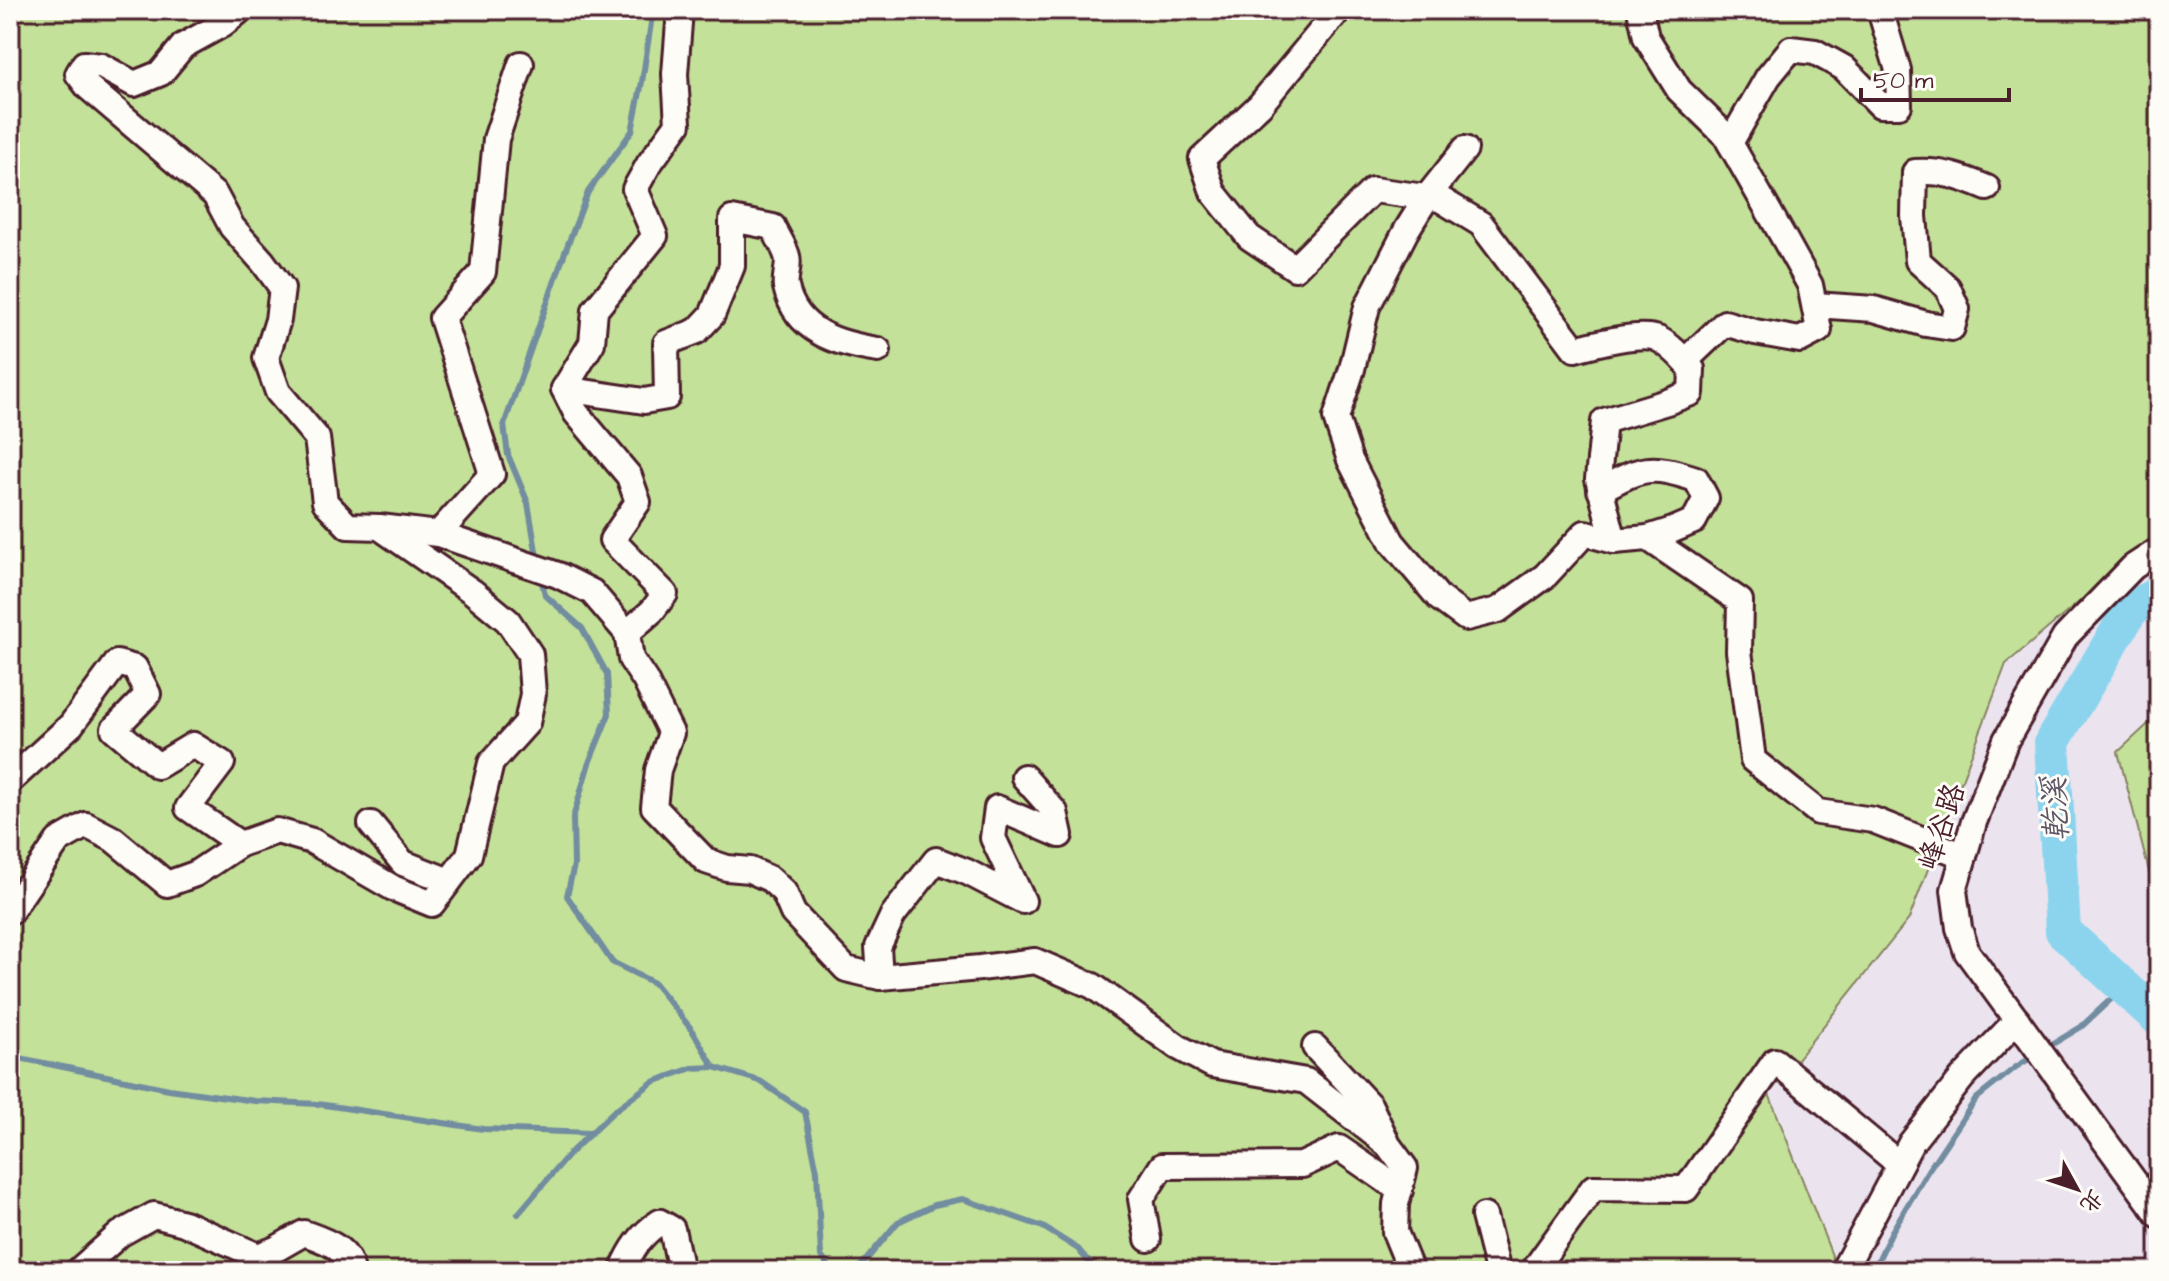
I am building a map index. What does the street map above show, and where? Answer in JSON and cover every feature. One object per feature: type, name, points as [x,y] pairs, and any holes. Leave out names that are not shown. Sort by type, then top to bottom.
[{"type":"street","points":[[236,10],[238,12],[223,24],[183,46],[161,73],[134,84],[101,66],[84,64],[78,74],[88,87],[215,195],[232,227],[282,288],[278,320],[266,358],[278,392],[317,438],[325,502],[348,526],[438,534],[553,573],[592,592],[627,633],[631,659],[671,733],[658,770],[654,807],[706,861],[727,868],[750,870],[770,879],[784,892],[793,913],[846,969],[880,977],[1035,961],[1093,986],[1178,1047],[1212,1065],[1306,1081],[1388,1145]]},
{"type":"street","points":[[564,389],[592,343],[595,310],[655,236],[635,189],[678,124],[675,74],[680,10]]},
{"type":"street","points":[[1336,10],[1260,105],[1202,159],[1213,192],[1249,237],[1295,268],[1373,190],[1440,199],[1481,224],[1575,349],[1632,337],[1655,337],[1676,352],[1692,369],[1691,393],[1604,421],[1598,479],[1614,541]]},
{"type":"street","points":[[1640,10],[1646,37],[1679,90],[1726,136],[1810,285],[1819,330],[1800,340],[1725,323],[1685,361]]},
{"type":"street","points":[[1730,143],[1768,77],[1791,49],[1815,52],[1844,68],[1880,105],[1899,105],[1898,70],[1880,10]]},
{"type":"street","points":[[438,534],[492,474],[442,318],[483,272],[496,139],[521,64]]},
{"type":"street","points":[[1465,149],[1427,197],[1367,307],[1336,418],[1350,460],[1392,542],[1439,598],[1466,618],[1498,610],[1545,576],[1585,533],[1614,541],[1648,538],[1694,521],[1706,498],[1696,479],[1665,469],[1635,471],[1600,490]]},
{"type":"street","points":[[1815,305],[1874,309],[1952,328],[1957,309],[1948,288],[1918,261],[1914,216],[1915,172],[1952,174],[1987,188]]},
{"type":"street","points":[[564,389],[644,401],[667,397],[666,343],[697,331],[712,315],[732,266],[732,219],[773,227],[788,257],[785,285],[796,313],[817,332],[850,346],[878,350]]},
{"type":"street","points":[[564,389],[576,413],[629,476],[638,502],[612,540],[665,594],[652,611],[627,633]]},
{"type":"street","points":[[10,912],[58,841],[86,825],[113,839],[167,884],[195,874],[240,844],[277,831],[312,841],[393,888],[432,904],[469,855],[491,763],[527,723],[533,694],[530,654],[508,621],[473,592],[380,527]]},
{"type":"street","points":[[1648,538],[1740,601],[1739,651],[1753,760],[1818,812],[1873,820],[1964,856]]},
{"type":"street","name":"峰谷路","points":[[2159,550],[2133,567],[2065,637],[2006,740],[1974,822],[1954,890],[1959,928],[1967,952],[2159,1215]]},
{"type":"street","points":[[10,781],[71,725],[117,663],[135,668],[148,694],[114,729],[158,766],[193,745],[222,763],[188,808],[240,844]]},
{"type":"street","points":[[880,977],[878,947],[893,915],[936,860],[1023,901],[993,838],[997,808],[1060,835],[1055,812],[1024,777]]},
{"type":"street","points":[[371,824],[403,863],[449,881]]},
{"type":"street","points":[[1843,1271],[1911,1143],[1962,1078],[2017,1020]]},
{"type":"street","points":[[1315,1047],[1370,1106],[1388,1145],[1405,1168],[1396,1204],[1395,1232],[1411,1271]]},
{"type":"street","points":[[1533,1271],[1593,1188],[1686,1189],[1775,1061],[1899,1164]]},
{"type":"street","points":[[1148,1239],[1141,1199],[1162,1166],[1302,1165],[1339,1148],[1400,1190]]},
{"type":"street","points":[[78,1271],[120,1234],[154,1215],[184,1223],[258,1256],[304,1233],[330,1242],[349,1259],[352,1271]]},
{"type":"street","points":[[1484,1216],[1498,1271]]},
{"type":"street","points":[[622,1271],[644,1232],[660,1222],[672,1229],[681,1271]]},
{"type":"green space","points":[[10,10],[2159,10],[2159,534],[2006,664],[1909,919],[1769,1094],[1838,1271],[10,1271]]},
{"type":"green space","points":[[2159,714],[2159,910],[2118,752]]},
{"type":"waterway","points":[[538,563],[528,503],[508,455],[504,425],[588,192],[632,131],[653,10]]},
{"type":"waterway","points":[[541,577],[545,595],[582,628],[607,674],[609,714],[589,763],[573,818],[574,865],[567,896],[612,962],[654,983],[692,1030],[714,1067],[760,1081],[805,1112],[817,1171],[821,1256],[832,1271]]},
{"type":"waterway","name":"乾溪","points":[[2159,594],[2131,609],[2052,742],[2063,931],[2159,1019]]},
{"type":"waterway","points":[[2046,1048],[2081,1027],[2124,987]]},
{"type":"waterway","points":[[1873,1271],[1927,1172],[1976,1099],[2037,1054]]},
{"type":"waterway","points":[[10,1056],[169,1089],[255,1101],[318,1104],[483,1129],[590,1133]]},
{"type":"waterway","points":[[518,1214],[569,1154],[615,1110],[653,1082],[692,1068],[714,1067]]},
{"type":"waterway","points":[[850,1271],[861,1266],[898,1222],[934,1205],[963,1199],[1043,1227],[1078,1249],[1096,1271]]}]
